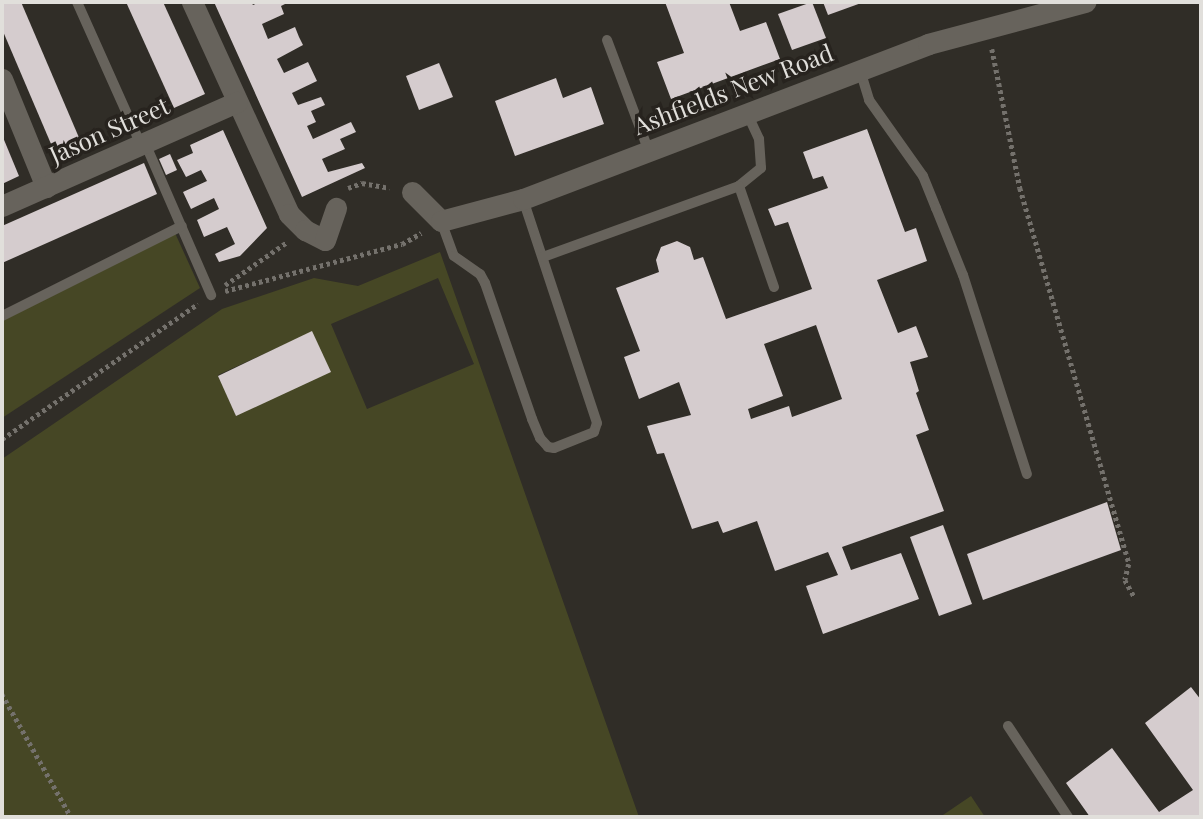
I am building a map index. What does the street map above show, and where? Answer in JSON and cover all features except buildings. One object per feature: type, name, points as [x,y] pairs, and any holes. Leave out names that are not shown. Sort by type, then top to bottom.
[{"type":"street","points":[[192,2],[289,214],[305,230],[325,240],[336,208]]},
{"type":"street","name":"Ashfields New Road","points":[[441,221],[523,199],[746,111],[928,44],[1085,2]]},
{"type":"street","points":[[2,79],[46,187]]},
{"type":"street","name":"Jason Street","points":[[2,206],[237,102]]},
{"type":"street","points":[[412,192],[441,221]]},
{"type":"lane","points":[[77,2],[182,226],[211,295]]},
{"type":"lane","points":[[607,40],[648,149]]},
{"type":"lane","points":[[860,70],[869,100],[923,176],[962,275],[1027,474]]},
{"type":"lane","points":[[543,257],[739,187],[761,168],[759,139],[746,111]]},
{"type":"lane","points":[[739,187],[774,287]]},
{"type":"lane","points":[[441,221],[454,256],[480,274],[485,283],[540,438],[548,447],[554,448],[594,432],[597,423],[523,199]]},
{"type":"lane","points":[[2,316],[182,226]]},
{"type":"lane","points":[[1008,726],[1068,817]]},
{"type":"path","points":[[978,31],[991,44],[1020,188],[1129,564],[1125,580],[1134,596]]},
{"type":"path","points":[[2,439],[305,230]]},
{"type":"path","points":[[2,694],[71,817]]},
{"type":"green space","points":[[175,233],[200,288],[2,418],[2,320]]},
{"type":"green space","points":[[440,252],[639,817],[3,817],[2,459],[222,309],[314,278],[358,286]],"holes":[[[438,278],[474,364],[367,409],[331,324]],[[312,332],[236,415],[218,375]]]},
{"type":"green space","points":[[971,796],[985,817],[940,817]]}]
